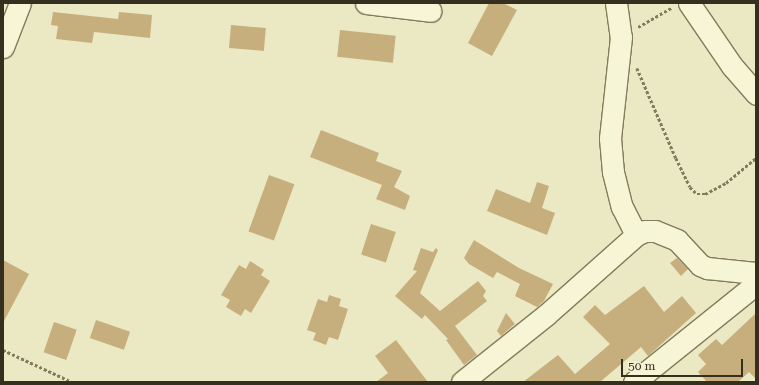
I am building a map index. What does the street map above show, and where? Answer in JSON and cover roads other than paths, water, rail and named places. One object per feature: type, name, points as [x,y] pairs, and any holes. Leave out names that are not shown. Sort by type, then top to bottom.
[{"type":"street","points":[[3,47],[20,3]]},
{"type":"street","points":[[366,3],[431,11]]},
{"type":"street","points":[[616,3],[621,37],[610,138],[615,179],[622,207],[636,235]]},
{"type":"street","points":[[689,3],[732,66],[756,94]]},
{"type":"street","points":[[462,382],[546,315],[636,235],[645,231],[655,231],[677,240],[700,265],[707,268],[756,273]]},
{"type":"street","points":[[634,382],[756,284]]}]
